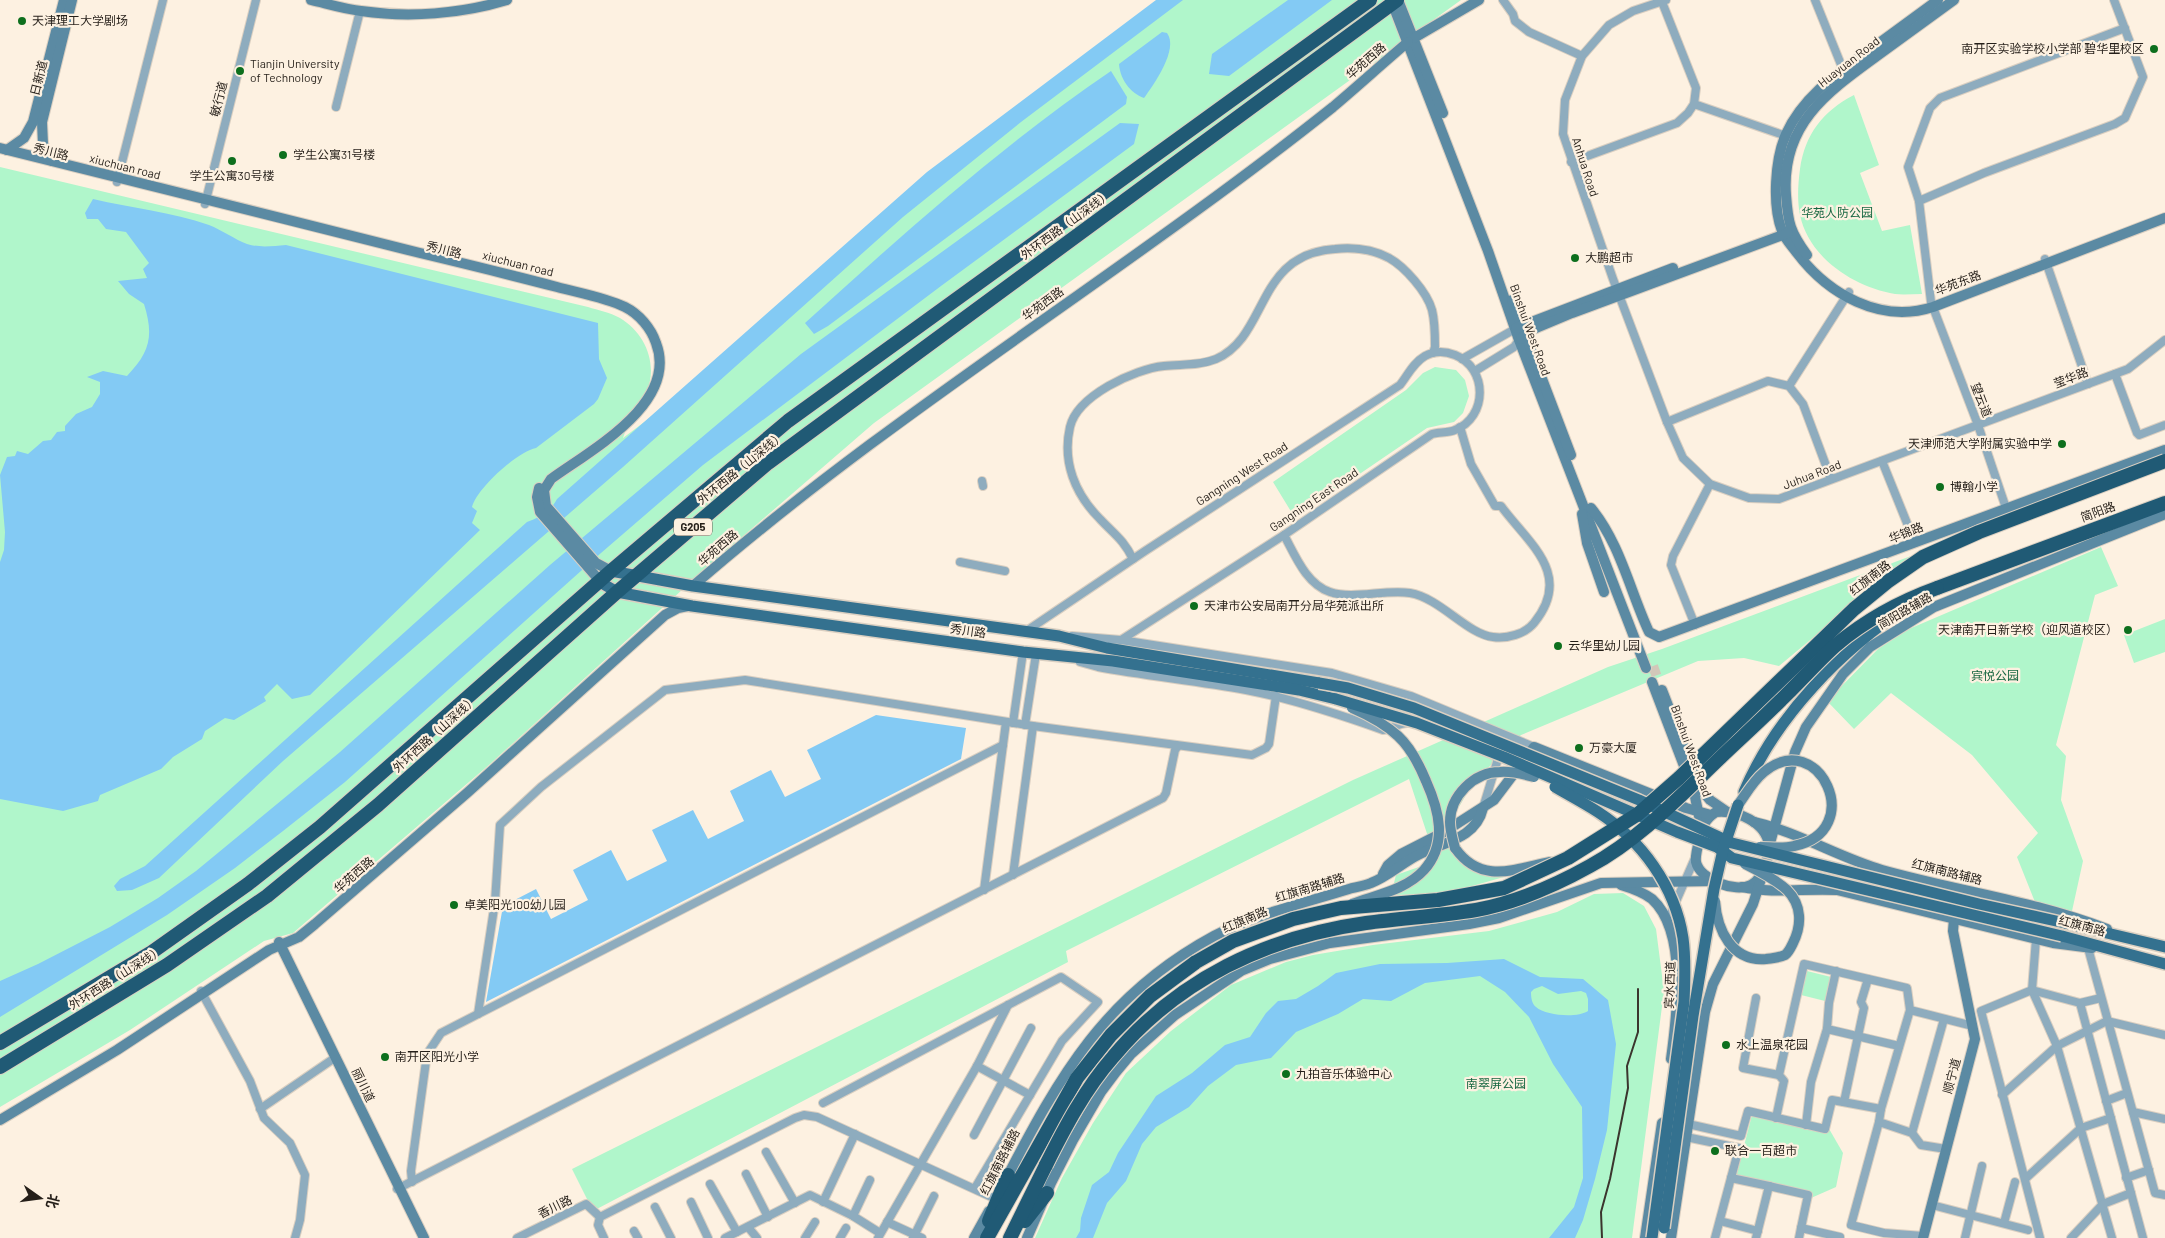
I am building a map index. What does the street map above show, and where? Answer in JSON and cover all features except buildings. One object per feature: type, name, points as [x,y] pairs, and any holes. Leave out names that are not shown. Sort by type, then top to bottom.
[{"type":"highway","name":"外环西路（山深线）","points":[[0,1043],[152,952],[248,884],[320,827],[611,571],[753,450],[823,395],[1370,0]]},
{"type":"highway","name":"外环西路（山深线）","points":[[0,1066],[167,965],[266,896],[378,805],[635,576],[768,463],[1395,1]]},
{"type":"highway","name":"红旗南路","points":[[986,1238],[1077,1078],[1117,1029],[1150,996],[1196,962],[1233,941],[1275,924],[1341,908],[1438,900],[1504,888],[1568,858],[1638,814],[1686,771],[1854,609],[1887,582],[1923,558],[1979,532],[2165,461]]},
{"type":"highway","name":"简阳路","points":[[1937,588],[2165,503]]},
{"type":"highway","points":[[1012,1238],[1046,1165],[1086,1093],[1113,1056],[1156,1014],[1193,984],[1246,955],[1308,934],[1366,924],[1480,910],[1540,891],[1591,866],[1634,836],[1675,802],[1837,645],[1883,612],[1910,598],[1937,588]]},
{"type":"highway","points":[[986,1238],[986,1229],[1008,1175]]},
{"type":"highway","points":[[1012,1238],[1047,1194]]},
{"type":"main road","name":"日新道","points":[[2,150],[24,138],[33,122],[64,0]]},
{"type":"main road","name":"日新道","points":[[52,161],[43,144],[42,122],[72,0]]},
{"type":"main road","points":[[311,0],[360,11],[440,13],[470,9],[507,0]]},
{"type":"main road","name":"华苑西路","points":[[693,586],[755,532],[836,470],[1224,190],[1333,106],[1411,40],[1479,0]]},
{"type":"main road","name":"Huayuan Road","points":[[1785,232],[1785,180],[1790,137],[1812,109],[1845,74],[1938,0]]},
{"type":"main road","name":"Huayuan Road","points":[[1845,74],[1954,0]]},
{"type":"main road","name":"Binshui West Road","points":[[1395,1],[1522,337],[1580,498],[1650,667],[1591,508],[1522,337]]},
{"type":"main road","name":"xiuchuan road","points":[[2,150],[604,299],[624,307],[639,317],[652,335],[659,352],[659,372],[654,390],[645,404],[612,435],[551,479],[544,490],[543,509],[593,566],[600,581]]},
{"type":"main road","name":"秀川路","points":[[39,160],[118,180]]},
{"type":"main road","name":"华苑东路","points":[[2046,261],[2165,214]]},
{"type":"main road","name":"华苑东路","points":[[1785,232],[1820,271],[1847,294],[1890,305],[1914,306],[1932,304],[2165,218]]},
{"type":"main road","points":[[1522,337],[1535,324],[1767,237],[1785,232]]},
{"type":"main road","points":[[1767,237],[1795,245]]},
{"type":"main road","points":[[1522,337],[1530,338],[1535,324]]},
{"type":"main road","name":"华锦路","points":[[1591,508],[1600,518],[1614,546],[1649,632],[1655,636],[1661,636],[2165,450]]},
{"type":"main road","points":[[1580,498],[1587,543],[1604,592]]},
{"type":"main road","name":"简阳路辅路","points":[[1666,1235],[1686,1137],[1705,1012],[1713,984],[1753,904],[1795,752],[1806,727],[1842,674],[1870,647],[1903,625],[1934,608],[2165,514]]},
{"type":"main road","name":"xiuchuan road","points":[[593,566],[611,571]]},
{"type":"main road","name":"秀川路","points":[[611,571],[676,584],[1059,636],[1107,648],[1319,683]]},
{"type":"main road","name":"秀川路","points":[[600,581],[617,592],[692,606],[1036,654],[1113,661],[1299,690],[1336,699]]},
{"type":"main road","points":[[666,601],[651,594],[650,588],[656,585],[676,584]]},
{"type":"main road","name":"宾水西道","points":[[1666,1235],[1689,1044],[1713,885],[1734,809],[1756,766],[1774,738],[1805,698],[1857,645],[1894,615],[1937,588]]},
{"type":"main road","name":"华苑西路","points":[[278,945],[313,923],[371,874],[663,612],[667,606],[666,601]]},
{"type":"main road","name":"华苑西路","points":[[0,1120],[117,1050],[202,993],[248,959],[299,937],[340,904],[665,615],[678,608],[692,606]]},
{"type":"main road","name":"Binshui West Road","points":[[1696,856],[1700,830],[1699,812],[1655,681],[1700,788],[1710,800],[1734,809]]},
{"type":"main road","name":"红旗南路","points":[[1319,683],[1348,688],[1414,708],[1639,800],[1727,841],[1802,861],[2165,947]]},
{"type":"main road","points":[[1336,699],[1388,727],[1408,748],[1432,795],[1440,826],[1437,846],[1431,860],[1424,870],[1409,883],[1341,908]]},
{"type":"main road","name":"红旗南路","points":[[1336,699],[1417,723],[1452,737],[1596,795],[1677,832],[1717,847],[1732,858],[2062,936],[2165,964]]},
{"type":"main road","points":[[1452,737],[1477,751],[1555,787],[1638,822],[1677,832]]},
{"type":"main road","points":[[1392,934],[1381,928],[1376,887],[1388,865],[1401,854],[1444,832],[1494,800],[1534,747],[1699,812],[1711,815]]},
{"type":"main road","points":[[1700,830],[1711,815],[1716,812],[1734,809],[1764,772],[1779,764],[1799,762],[1814,768],[1824,778],[1832,808],[1828,823],[1813,840],[1795,846],[1757,847],[1727,841]]},
{"type":"main road","points":[[1534,777],[1498,772],[1480,776],[1469,784],[1454,804],[1451,812],[1451,830],[1455,848],[1462,858],[1472,865],[1491,872],[1515,870],[1568,858]]},
{"type":"main road","points":[[1668,800],[1686,800],[1690,794],[1689,781]]},
{"type":"main road","name":"宾水西道","points":[[1555,787],[1608,820],[1636,844],[1648,858],[1668,892],[1677,913],[1683,936],[1684,1002],[1652,1238]]},
{"type":"main road","name":"红旗南路辅路","points":[[1734,809],[1754,822],[1775,827],[1850,859],[1883,870],[2071,915],[2136,940]]},
{"type":"main road","points":[[1754,822],[1763,831],[1770,847]]},
{"type":"main road","points":[[1696,856],[1700,872],[1713,885],[1719,927],[1727,943],[1740,954],[1760,960],[1778,958],[1786,954],[1800,931],[1800,917],[1796,902],[1788,891],[1774,881],[1732,858]]},
{"type":"main road","points":[[1742,888],[1751,885],[1763,873]]},
{"type":"main road","name":"红旗南路辅路","points":[[974,1238],[1046,1102],[1069,1067],[1099,1028],[1144,983],[1180,956],[1233,928],[1379,879]]},
{"type":"main road","points":[[1027,1238],[1073,1140],[1101,1092],[1131,1054],[1175,1015],[1229,978],[1262,962],[1307,948],[1499,918],[1601,883],[1686,881],[1757,891],[1837,890],[2036,939],[2131,956]]},
{"type":"main road","points":[[1612,882],[1634,888],[1651,899],[1662,912],[1670,931],[1676,965],[1677,991],[1672,1050],[1645,1238]]},
{"type":"main road","points":[[1350,888],[1366,892],[1369,918],[1367,930],[1360,939]]},
{"type":"main road","name":"顺宁道","points":[[1923,1237],[1975,1039],[1953,931],[1954,919]]},
{"type":"main road","name":"丽川道","points":[[278,945],[423,1238]]},
{"type":"main road","name":"华苑西路","points":[[0,1115],[202,993]]},
{"type":"street","points":[[118,180],[163,0]]},
{"type":"street","name":"敏行道","points":[[206,202],[256,0]]},
{"type":"street","points":[[1503,0],[1513,14],[1514,20],[1529,32],[1582,56]]},
{"type":"street","points":[[1815,0],[1845,74]]},
{"type":"street","points":[[1919,201],[1984,173],[2115,124],[2125,118],[2143,76],[2114,0]]},
{"type":"street","points":[[1571,162],[1677,123],[1688,113],[1694,104],[1696,88],[1664,1]]},
{"type":"street","name":"Anhua Road","points":[[1619,292],[1571,162],[1563,134],[1565,100],[1582,56],[1609,25],[1633,11],[1664,1]]},
{"type":"street","points":[[336,107],[360,11]]},
{"type":"street","name":"望云道","points":[[2006,508],[1978,425],[1932,304],[1919,201],[1908,168],[1930,108],[1940,98],[2125,28]]},
{"type":"street","points":[[1694,104],[1790,137]]},
{"type":"street","points":[[1133,559],[1125,542],[1094,513],[1074,486],[1067,455],[1070,425],[1084,403],[1106,386],[1162,366],[1195,364],[1217,358],[1238,342],[1257,314],[1269,289],[1283,272],[1305,255],[1322,250],[1347,248],[1379,253],[1410,274],[1432,308],[1435,347],[1432,353],[1448,353],[1462,358],[1470,363],[1475,371],[1480,388],[1475,412],[1468,422],[1460,427],[1471,464],[1495,506],[1501,506],[1538,551],[1545,563],[1549,578],[1548,595],[1542,612],[1532,625],[1516,635],[1492,637],[1479,633],[1426,598],[1410,593],[1346,594],[1330,592],[1316,584],[1302,568],[1284,535]]},
{"type":"street","points":[[2046,261],[2088,384]]},
{"type":"street","name":"Juhua Road","points":[[1619,292],[1667,422],[1684,458],[1710,484],[1749,498],[1779,499],[1978,425]]},
{"type":"street","points":[[1789,386],[1847,294]]},
{"type":"street","points":[[1462,358],[1522,337]]},
{"type":"street","points":[[1475,371],[1514,347],[1522,337]]},
{"type":"street","name":"莹华路","points":[[1978,425],[2128,370],[2165,340]]},
{"type":"street","name":"Gangning West Road","points":[[1025,632],[1133,559],[1400,385],[1415,363],[1432,353]]},
{"type":"street","points":[[2115,374],[2137,433],[2139,435],[2165,425]]},
{"type":"street","points":[[1667,422],[1768,381],[1789,386],[1803,404],[1831,480]]},
{"type":"street","name":"Gangning East Road","points":[[1121,640],[1284,535],[1432,434],[1454,431],[1460,427]]},
{"type":"street","points":[[1882,461],[1915,543]]},
{"type":"street","points":[[1695,625],[1672,565],[1673,556],[1710,484]]},
{"type":"street","points":[[960,562],[1005,571]]},
{"type":"street","points":[[1059,636],[1085,636],[1121,640],[1266,661],[1349,677],[1411,696],[1534,747]]},
{"type":"street","points":[[984,890],[1003,745],[1023,652]]},
{"type":"street","points":[[1013,874],[1036,654]]},
{"type":"street","points":[[1066,657],[1098,667],[1276,696],[1321,708],[1383,730],[1392,729],[1404,722],[1414,724],[1496,756],[1497,762],[1484,808]]},
{"type":"street","points":[[478,1014],[495,902],[500,825],[541,787],[664,690],[745,680],[1029,726],[1252,754],[1260,752],[1269,744],[1276,696]]},
{"type":"street","points":[[412,1182],[411,1171],[427,1054],[441,1033],[1003,745]]},
{"type":"street","points":[[398,1188],[1162,798],[1166,793],[1175,750],[1178,746]]},
{"type":"street","points":[[1666,922],[1696,856]]},
{"type":"street","points":[[2036,939],[2032,990],[2057,1046],[2112,1238]]},
{"type":"street","points":[[2088,948],[2155,1193],[2165,1195]]},
{"type":"street","points":[[1779,1075],[1804,964],[1907,988],[1910,1010],[1850,1225],[1841,1232],[1840,1237],[1801,1228]]},
{"type":"street","points":[[1806,1125],[1811,1082],[1827,1029],[1829,1003],[1836,971]]},
{"type":"street","points":[[823,1103],[1061,977],[1098,1002],[1062,1041],[975,1188]]},
{"type":"street","points":[[1844,1102],[1864,1008],[1861,1002],[1868,979]]},
{"type":"street","points":[[2040,1238],[1981,1012],[2032,990],[2080,1003],[2101,998]]},
{"type":"street","points":[[202,993],[250,1081],[264,1118],[290,1143],[305,1174],[300,1220],[295,1238]]},
{"type":"street","points":[[1756,998],[1743,1068],[1779,1075],[1784,1081],[1776,1118]]},
{"type":"street","points":[[2080,1003],[2143,1238]]},
{"type":"street","points":[[725,1238],[810,1195],[852,1216],[879,1236],[888,1222],[897,1201],[976,1066],[1008,1005]]},
{"type":"street","points":[[1910,1010],[1973,1026]]},
{"type":"street","points":[[1912,1133],[1944,1018]]},
{"type":"street","points":[[2002,1095],[2057,1046],[2107,1021],[2165,1035]]},
{"type":"street","points":[[974,1135],[1031,1028]]},
{"type":"street","points":[[1827,1029],[1899,1046]]},
{"type":"street","points":[[260,1109],[334,1058]]},
{"type":"street","points":[[976,1066],[1030,1095]]},
{"type":"street","points":[[2106,1101],[2127,1093]]},
{"type":"street","points":[[1715,1238],[1748,1111],[1825,1129],[1832,1100],[1881,1109]]},
{"type":"street","points":[[2133,1112],[2165,1119]]},
{"type":"street","points":[[604,1238],[598,1225],[600,1217],[795,1118],[804,1116],[817,1117],[996,1199]]},
{"type":"street","points":[[2025,1179],[2081,1128],[2111,1118]]},
{"type":"street","points":[[1879,1122],[1912,1133],[1921,1145],[1946,1149]]},
{"type":"street","points":[[1688,1124],[1741,1136]]},
{"type":"street","points":[[823,1202],[855,1134]]},
{"type":"street","points":[[1686,1137],[1739,1148]]},
{"type":"street","points":[[766,1152],[795,1203]]},
{"type":"street","points":[[1965,1238],[1982,1166]]},
{"type":"street","points":[[2126,1178],[2149,1170]]},
{"type":"street","points":[[746,1174],[768,1217]]},
{"type":"street","points":[[1731,1178],[1808,1196],[1799,1238]]},
{"type":"street","points":[[852,1216],[870,1180]]},
{"type":"street","points":[[2004,1224],[2015,1182]]},
{"type":"street","points":[[710,1184],[736,1232]]},
{"type":"street","points":[[1720,1221],[1757,1235],[1769,1186]]},
{"type":"street","points":[[2071,1238],[2103,1204],[2131,1193]]},
{"type":"street","points":[[888,1222],[917,1237],[934,1196]]},
{"type":"street","points":[[690,1202],[708,1238]]},
{"type":"street","name":"香川路","points":[[517,1238],[586,1204],[600,1217]]},
{"type":"street","points":[[1932,1205],[2028,1230]]},
{"type":"street","points":[[655,1207],[671,1238]]},
{"type":"street","points":[[805,1238],[815,1222]]},
{"type":"street","points":[[1850,1225],[1884,1233],[1923,1237]]},
{"type":"street","points":[[748,1227],[757,1238]]},
{"type":"street","points":[[840,1238],[846,1228]]},
{"type":"green space","points":[[1162,0],[1461,0],[874,423],[704,570],[490,764],[293,933],[264,941],[130,1030],[0,1107],[0,167],[588,307],[616,316],[629,324],[642,340],[650,360],[651,370],[647,391],[623,438],[740,350]]},
{"type":"green space","name":"华苑人防公园","points":[[1854,95],[1879,165],[1860,173],[1882,231],[1910,225],[1922,294],[1895,294],[1864,285],[1849,277],[1823,257],[1805,230],[1798,204],[1802,156],[1817,125],[1833,108]]},
{"type":"green space","points":[[1435,367],[1456,370],[1465,380],[1469,396],[1463,413],[1454,422],[1427,428],[1295,518],[1273,482],[1406,390],[1423,373]]},
{"type":"green space","name":"宾悦公园","points":[[2101,547],[2118,586],[2095,595],[2056,745],[2066,756],[2061,800],[2083,861],[2072,911],[2035,902],[2017,857],[2038,833],[1972,755],[1891,693],[1854,729],[1827,701],[1878,649],[1909,629]]},
{"type":"green space","points":[[1911,556],[1779,666],[1744,658],[1698,661],[1521,735],[1473,783],[1456,812],[1454,840],[1474,863],[1518,873],[1444,894],[1391,895],[1396,875],[1436,861],[1409,779],[1066,951],[1068,962],[593,1211],[572,1169],[1353,780],[1608,667],[1662,649]]},
{"type":"green space","points":[[2165,619],[2165,652],[2134,663],[2124,635]]},
{"type":"green space","name":"南翠屏公园","points":[[1623,893],[1644,906],[1656,929],[1664,991],[1632,1238],[1035,1238],[1062,1178],[1093,1123],[1126,1073],[1171,1031],[1231,985],[1286,962],[1313,955],[1373,945],[1489,931],[1557,912],[1594,894]]},
{"type":"green space","points":[[1807,971],[1831,977],[1825,1001],[1801,995]]},
{"type":"green space","points":[[1753,1111],[1828,1127],[1843,1153],[1836,1187],[1811,1198],[1736,1177]]},
{"type":"water","points":[[1156,0],[1183,0],[1021,122],[903,217],[623,467],[283,761],[159,878],[132,890],[117,891],[114,886],[120,879],[145,866],[527,522],[548,510],[557,499],[927,172]]},
{"type":"water","points":[[1288,0],[1332,0],[1229,76],[1209,74],[1212,54]]},
{"type":"water","points":[[1162,32],[1167,33],[1170,40],[1168,57],[1159,76],[1144,98],[1134,93],[1127,85],[1121,75],[1119,64]]},
{"type":"water","points":[[1111,71],[1127,97],[1126,104],[828,326],[814,334],[805,323],[879,256],[992,160],[1071,99]]},
{"type":"water","points":[[1120,123],[1139,124],[1134,144],[703,465],[601,553],[345,782],[235,868],[167,915],[0,1017],[0,981],[110,927],[158,898],[196,871],[340,752],[550,565],[801,354]]},
{"type":"water","points":[[93,199],[166,213],[195,221],[214,227],[247,244],[266,246],[286,245],[598,323],[599,359],[607,378],[594,404],[536,448],[509,463],[489,481],[475,499],[472,507],[477,511],[472,523],[480,530],[310,695],[292,699],[277,684],[264,697],[266,701],[234,720],[225,718],[205,731],[202,739],[173,757],[161,769],[100,795],[98,801],[63,811],[0,799],[0,562],[4,550],[5,532],[0,475],[7,457],[15,456],[17,451],[28,454],[43,441],[51,440],[57,432],[65,431],[65,426],[76,414],[92,407],[100,394],[100,382],[87,377],[103,371],[127,376],[141,359],[148,343],[149,325],[144,304],[129,294],[118,281],[147,278],[143,269],[149,263],[126,232],[106,229],[98,219],[87,219],[85,213]]},
{"type":"water","points":[[876,715],[966,728],[961,759],[486,1002],[503,906],[536,889],[551,919],[588,900],[573,870],[611,850],[627,881],[667,861],[652,830],[693,810],[708,839],[744,821],[730,791],[771,770],[785,797],[821,779],[807,750]]},
{"type":"water","points":[[1504,959],[1540,977],[1583,979],[1608,1000],[1616,1044],[1607,1130],[1583,1220],[1575,1238],[1549,1238],[1574,1207],[1583,1178],[1582,1107],[1553,1064],[1529,1017],[1505,992],[1480,976],[1425,983],[1391,1001],[1363,999],[1338,1014],[1296,1032],[1271,1058],[1236,1065],[1208,1086],[1189,1107],[1156,1127],[1142,1144],[1126,1181],[1107,1203],[1093,1238],[1076,1238],[1080,1231],[1081,1218],[1092,1185],[1109,1172],[1118,1153],[1156,1096],[1192,1073],[1225,1045],[1250,1037],[1266,1013],[1278,1001],[1296,999],[1336,973],[1380,964],[1447,963]],"holes":[[[1542,986],[1558,994],[1581,991],[1586,993],[1588,1011],[1577,1015],[1547,1012],[1535,1006],[1532,1001],[1531,992]]]},
{"type":"tunnel","points":[[1653,666],[1658,680]]},
{"type":"railway","points":[[1602,1238],[1601,1212],[1610,1179],[1628,1088],[1627,1066],[1638,1032],[1638,989]]},
{"type":"place","name":"天津理工大学剧场","points":[[22,21]]},
{"type":"place","name":"南开区实验学校小学部 碧华里校区","points":[[2154,49]]},
{"type":"place","name":"Tianjin University of Technology","points":[[240,71]]},
{"type":"place","name":"学生公寓31号楼","points":[[283,155]]},
{"type":"place","name":"学生公寓30号楼","points":[[232,161]]},
{"type":"place","name":"大鹏超市","points":[[1575,258]]},
{"type":"place","name":"天津师范大学附属实验中学","points":[[2062,444]]},
{"type":"place","name":"博翰小学","points":[[1940,487]]},
{"type":"place","name":"天津市公安局南开分局华苑派出所","points":[[1194,606]]},
{"type":"place","name":"天津南开日新学校（迎风道校区）","points":[[2128,630]]},
{"type":"place","name":"云华里幼儿园","points":[[1558,646]]},
{"type":"place","name":"万豪大厦","points":[[1579,748]]},
{"type":"place","name":"卓美阳光100幼儿园","points":[[454,905]]},
{"type":"place","name":"水上温泉花园","points":[[1726,1045]]},
{"type":"place","name":"南开区阳光小学","points":[[385,1057]]},
{"type":"place","name":"九拍音乐体验中心","points":[[1286,1074]]},
{"type":"place","name":"联合一百超市","points":[[1715,1151]]}]
